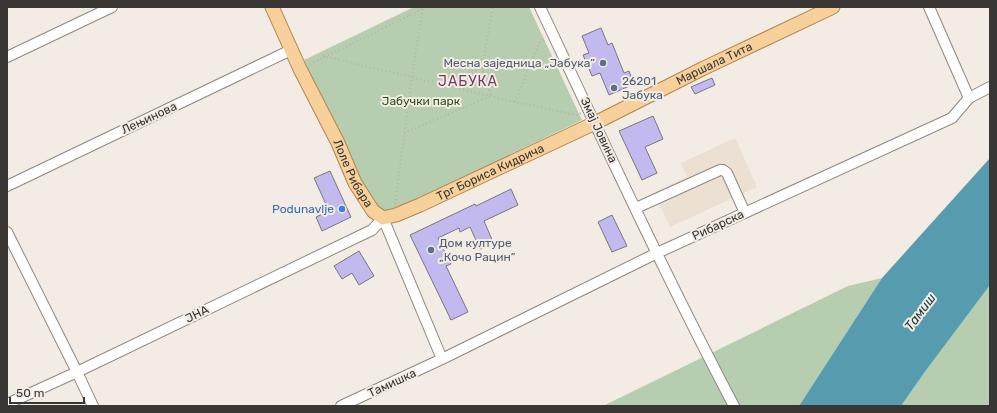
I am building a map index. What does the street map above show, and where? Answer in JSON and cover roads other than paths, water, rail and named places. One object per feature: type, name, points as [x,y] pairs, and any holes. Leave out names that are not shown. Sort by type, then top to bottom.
[{"type":"main road","name":"Лоле Рибара","points":[[272,7],[300,69],[338,143],[355,183],[373,212],[383,218]]},
{"type":"main road","name":"Маршала Тита","points":[[596,123],[702,69],[833,7]]},
{"type":"main road","name":"Трг Бориса Кидрича","points":[[383,218],[396,215],[596,123]]},
{"type":"street","points":[[7,57],[112,7]]},
{"type":"street","name":"Змај Јовина","points":[[540,7],[705,352],[734,406]]},
{"type":"street","points":[[929,7],[968,98]]},
{"type":"street","name":"Лењинова","points":[[7,186],[291,50]]},
{"type":"street","name":"Рибарска","points":[[442,360],[657,253],[952,118],[968,98],[990,87]]},
{"type":"street","points":[[636,208],[720,170],[724,170],[745,213]]},
{"type":"street","name":"Лоле Рибара","points":[[383,218],[442,360]]},
{"type":"street","name":"ЈНА","points":[[7,404],[78,372],[372,230],[383,218]]},
{"type":"street","points":[[7,232],[78,372],[93,406]]},
{"type":"street","name":"Тамишка","points":[[341,406],[442,360]]},
{"type":"water","name":"Тамиш","points":[[990,158],[990,285],[901,406],[799,406],[882,278]]},
{"type":"place","name":"Месна заједница „Јабука”","points":[[603,63]]},
{"type":"place","name":"26201 Јабука","points":[[614,88]]},
{"type":"place","name":"Podunavlje","points":[[342,209]]},
{"type":"place","name":"Дом културе „Кочо Рацин”","points":[[431,250]]},
{"type":"district","name":"ЈАБУКА","points":[[468,81]]},
{"type":"park label","name":"Јабучки парк","points":[[421,101]]}]
